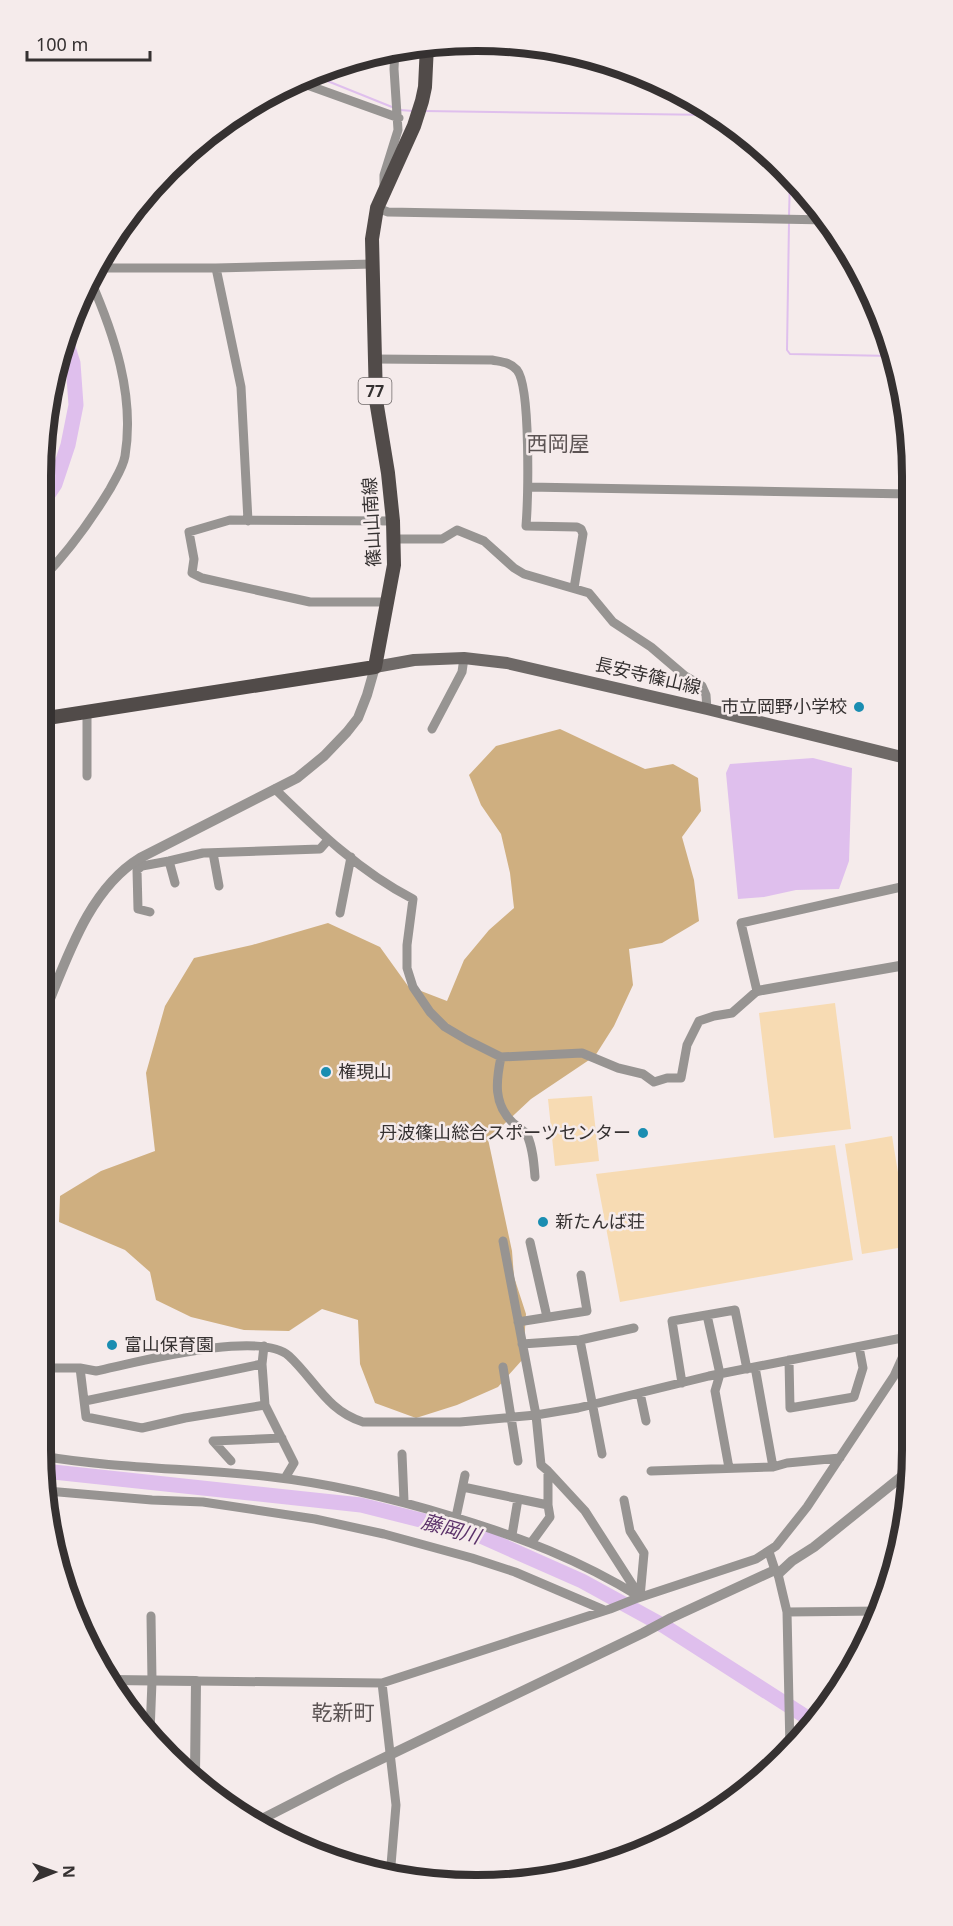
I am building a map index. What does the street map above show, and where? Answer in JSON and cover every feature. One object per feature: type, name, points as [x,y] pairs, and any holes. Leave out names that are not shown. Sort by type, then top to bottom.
[{"type":"main road","name":"篠山山南線","points":[[375,667],[394,565],[393,521],[388,473],[376,400],[372,239],[377,208],[384,188],[416,121],[422,101],[427,54]]},
{"type":"main road","name":"長安寺篠山線","points":[[375,667],[414,660],[464,658],[507,663],[902,757]]},
{"type":"main road","points":[[51,717],[375,667]]},
{"type":"street","points":[[384,188],[384,175],[398,130],[394,59]]},
{"type":"street","points":[[309,85],[398,112]]},
{"type":"street","points":[[377,208],[388,212],[816,220]]},
{"type":"street","points":[[106,268],[373,264]]},
{"type":"street","points":[[216,268],[241,387],[248,521]]},
{"type":"street","points":[[51,568],[91,521],[125,458],[127,421],[123,376],[119,358],[94,290]]},
{"type":"street","points":[[374,359],[492,360],[508,362],[518,371],[526,408],[528,487],[526,526],[581,529],[583,534],[574,588]]},
{"type":"street","points":[[528,487],[902,494]]},
{"type":"street","points":[[388,602],[310,602],[202,578],[192,573],[194,559],[189,532],[231,520],[393,521]]},
{"type":"street","points":[[393,539],[442,539],[457,530],[484,541],[524,574],[589,593],[613,622],[651,646],[685,676],[702,686],[706,695],[707,709]]},
{"type":"street","points":[[432,729],[462,672],[464,658]]},
{"type":"street","points":[[150,912],[138,909],[137,870],[141,862],[297,778],[324,756],[358,718],[368,695],[375,667]]},
{"type":"street","points":[[87,712],[87,776]]},
{"type":"street","points":[[275,789],[328,840],[389,887],[413,898],[407,945],[407,968],[413,987],[430,1012],[445,1027],[501,1057],[582,1053],[618,1068],[643,1074],[654,1082],[667,1078],[681,1078],[687,1045],[699,1021],[732,1013],[756,991],[902,966]]},
{"type":"street","points":[[51,996],[88,912],[106,887],[129,865],[169,861],[203,853],[320,849],[328,840]]},
{"type":"street","points":[[213,853],[219,886]]},
{"type":"street","points":[[340,913],[351,858]]},
{"type":"street","points":[[169,861],[175,884]]},
{"type":"street","points":[[756,991],[741,922],[902,887]]},
{"type":"street","points":[[501,1057],[497,1074],[497,1098],[511,1122],[526,1134],[533,1156],[535,1177]]},
{"type":"street","points":[[503,1241],[536,1415],[541,1465],[585,1511],[638,1598]]},
{"type":"street","points":[[530,1242],[547,1317]]},
{"type":"street","points":[[518,1322],[586,1311],[581,1275]]},
{"type":"street","points":[[682,1383],[672,1321],[735,1310],[751,1368],[773,1467]]},
{"type":"street","points":[[707,1315],[720,1374],[715,1391],[729,1468]]},
{"type":"street","points":[[522,1344],[580,1340],[634,1328]]},
{"type":"street","points":[[51,1368],[80,1368],[96,1371],[208,1348],[264,1346],[287,1354],[327,1400],[348,1417],[363,1422],[460,1422],[536,1415],[593,1405],[720,1374],[902,1338]]},
{"type":"street","points":[[580,1340],[602,1454]]},
{"type":"street","points":[[264,1346],[262,1364],[265,1405],[294,1463],[285,1478]]},
{"type":"street","points":[[789,1360],[790,1408],[854,1397],[863,1368],[859,1347]]},
{"type":"street","points":[[119,1680],[382,1683],[756,1559],[776,1546],[807,1507],[894,1376],[902,1358]]},
{"type":"street","points":[[85,1401],[262,1364]]},
{"type":"street","points":[[503,1367],[518,1461]]},
{"type":"street","points":[[80,1368],[86,1417],[142,1428],[185,1418],[265,1405]]},
{"type":"street","points":[[640,1393],[646,1420]]},
{"type":"street","points":[[231,1461],[213,1441],[282,1438]]},
{"type":"street","points":[[402,1454],[404,1502]]},
{"type":"street","points":[[51,1457],[150,1468],[285,1478],[404,1502],[512,1535],[605,1576],[638,1598]]},
{"type":"street","points":[[651,1471],[773,1467],[787,1463],[840,1458]]},
{"type":"street","points":[[531,1543],[550,1517],[548,1471]]},
{"type":"street","points":[[456,1518],[465,1474]]},
{"type":"street","points":[[264,1818],[671,1618],[777,1572],[814,1547],[901,1477]]},
{"type":"street","points":[[463,1487],[548,1505]]},
{"type":"street","points":[[54,1492],[203,1502],[315,1519],[384,1534],[472,1558],[515,1572],[607,1610]]},
{"type":"street","points":[[512,1535],[518,1499]]},
{"type":"street","points":[[624,1500],[630,1532],[644,1553],[638,1598]]},
{"type":"street","points":[[769,1552],[777,1572],[787,1612],[790,1736]]},
{"type":"street","points":[[787,1612],[870,1611]]},
{"type":"street","points":[[150,1722],[151,1616]]},
{"type":"street","points":[[195,1768],[196,1681]]},
{"type":"street","points":[[382,1683],[396,1805],[391,1867]]},
{"type":"shaded area","points":[[560,729],[645,769],[673,764],[698,778],[701,811],[682,837],[694,880],[699,921],[662,943],[629,949],[633,985],[614,1026],[595,1056],[531,1099],[488,1139],[512,1251],[514,1277],[526,1314],[523,1359],[498,1387],[457,1405],[416,1418],[375,1403],[360,1364],[358,1320],[322,1309],[289,1331],[244,1330],[191,1317],[156,1300],[150,1272],[125,1250],[59,1222],[60,1196],[101,1171],[155,1151],[146,1073],[165,1006],[194,958],[252,945],[328,923],[380,947],[408,986],[447,1001],[464,960],[489,930],[514,908],[510,873],[501,834],[481,805],[469,775],[496,746]]},
{"type":"shaded area","points":[[813,758],[852,768],[849,861],[839,889],[796,890],[764,897],[738,899],[726,773],[730,764]]},
{"type":"shaded area","points":[[835,1003],[851,1129],[774,1138],[759,1013]]},
{"type":"shaded area","points":[[592,1096],[599,1161],[555,1166],[548,1099]]},
{"type":"shaded area","points":[[892,1136],[902,1197],[902,1247],[862,1254],[845,1144]]},
{"type":"shaded area","points":[[835,1145],[853,1260],[620,1302],[596,1174]]},
{"type":"waterway","points":[[324,80],[392,107]]},
{"type":"waterway","points":[[400,110],[413,111]]},
{"type":"waterway","points":[[424,111],[700,115]]},
{"type":"waterway","points":[[789,216],[790,189]]},
{"type":"waterway","points":[[789,222],[787,350],[790,354],[884,356]]},
{"type":"waterway","points":[[51,490],[68,445],[76,405],[73,363],[70,353]]},
{"type":"waterway","name":"藤岡川","points":[[52,1472],[361,1505],[476,1534],[582,1581],[664,1626],[807,1717]]},
{"type":"place","name":"市立岡野小学校","points":[[859,707]]},
{"type":"place","name":"権現山","points":[[326,1072]]},
{"type":"place","name":"丹波篠山総合スポーツセンター","points":[[643,1133]]},
{"type":"place","name":"新たんば荘","points":[[543,1222]]},
{"type":"place","name":"富山保育園","points":[[112,1345]]},
{"type":"district","name":"西岡屋","points":[[558,444]]},
{"type":"district","name":"乾新町","points":[[343,1713]]}]
